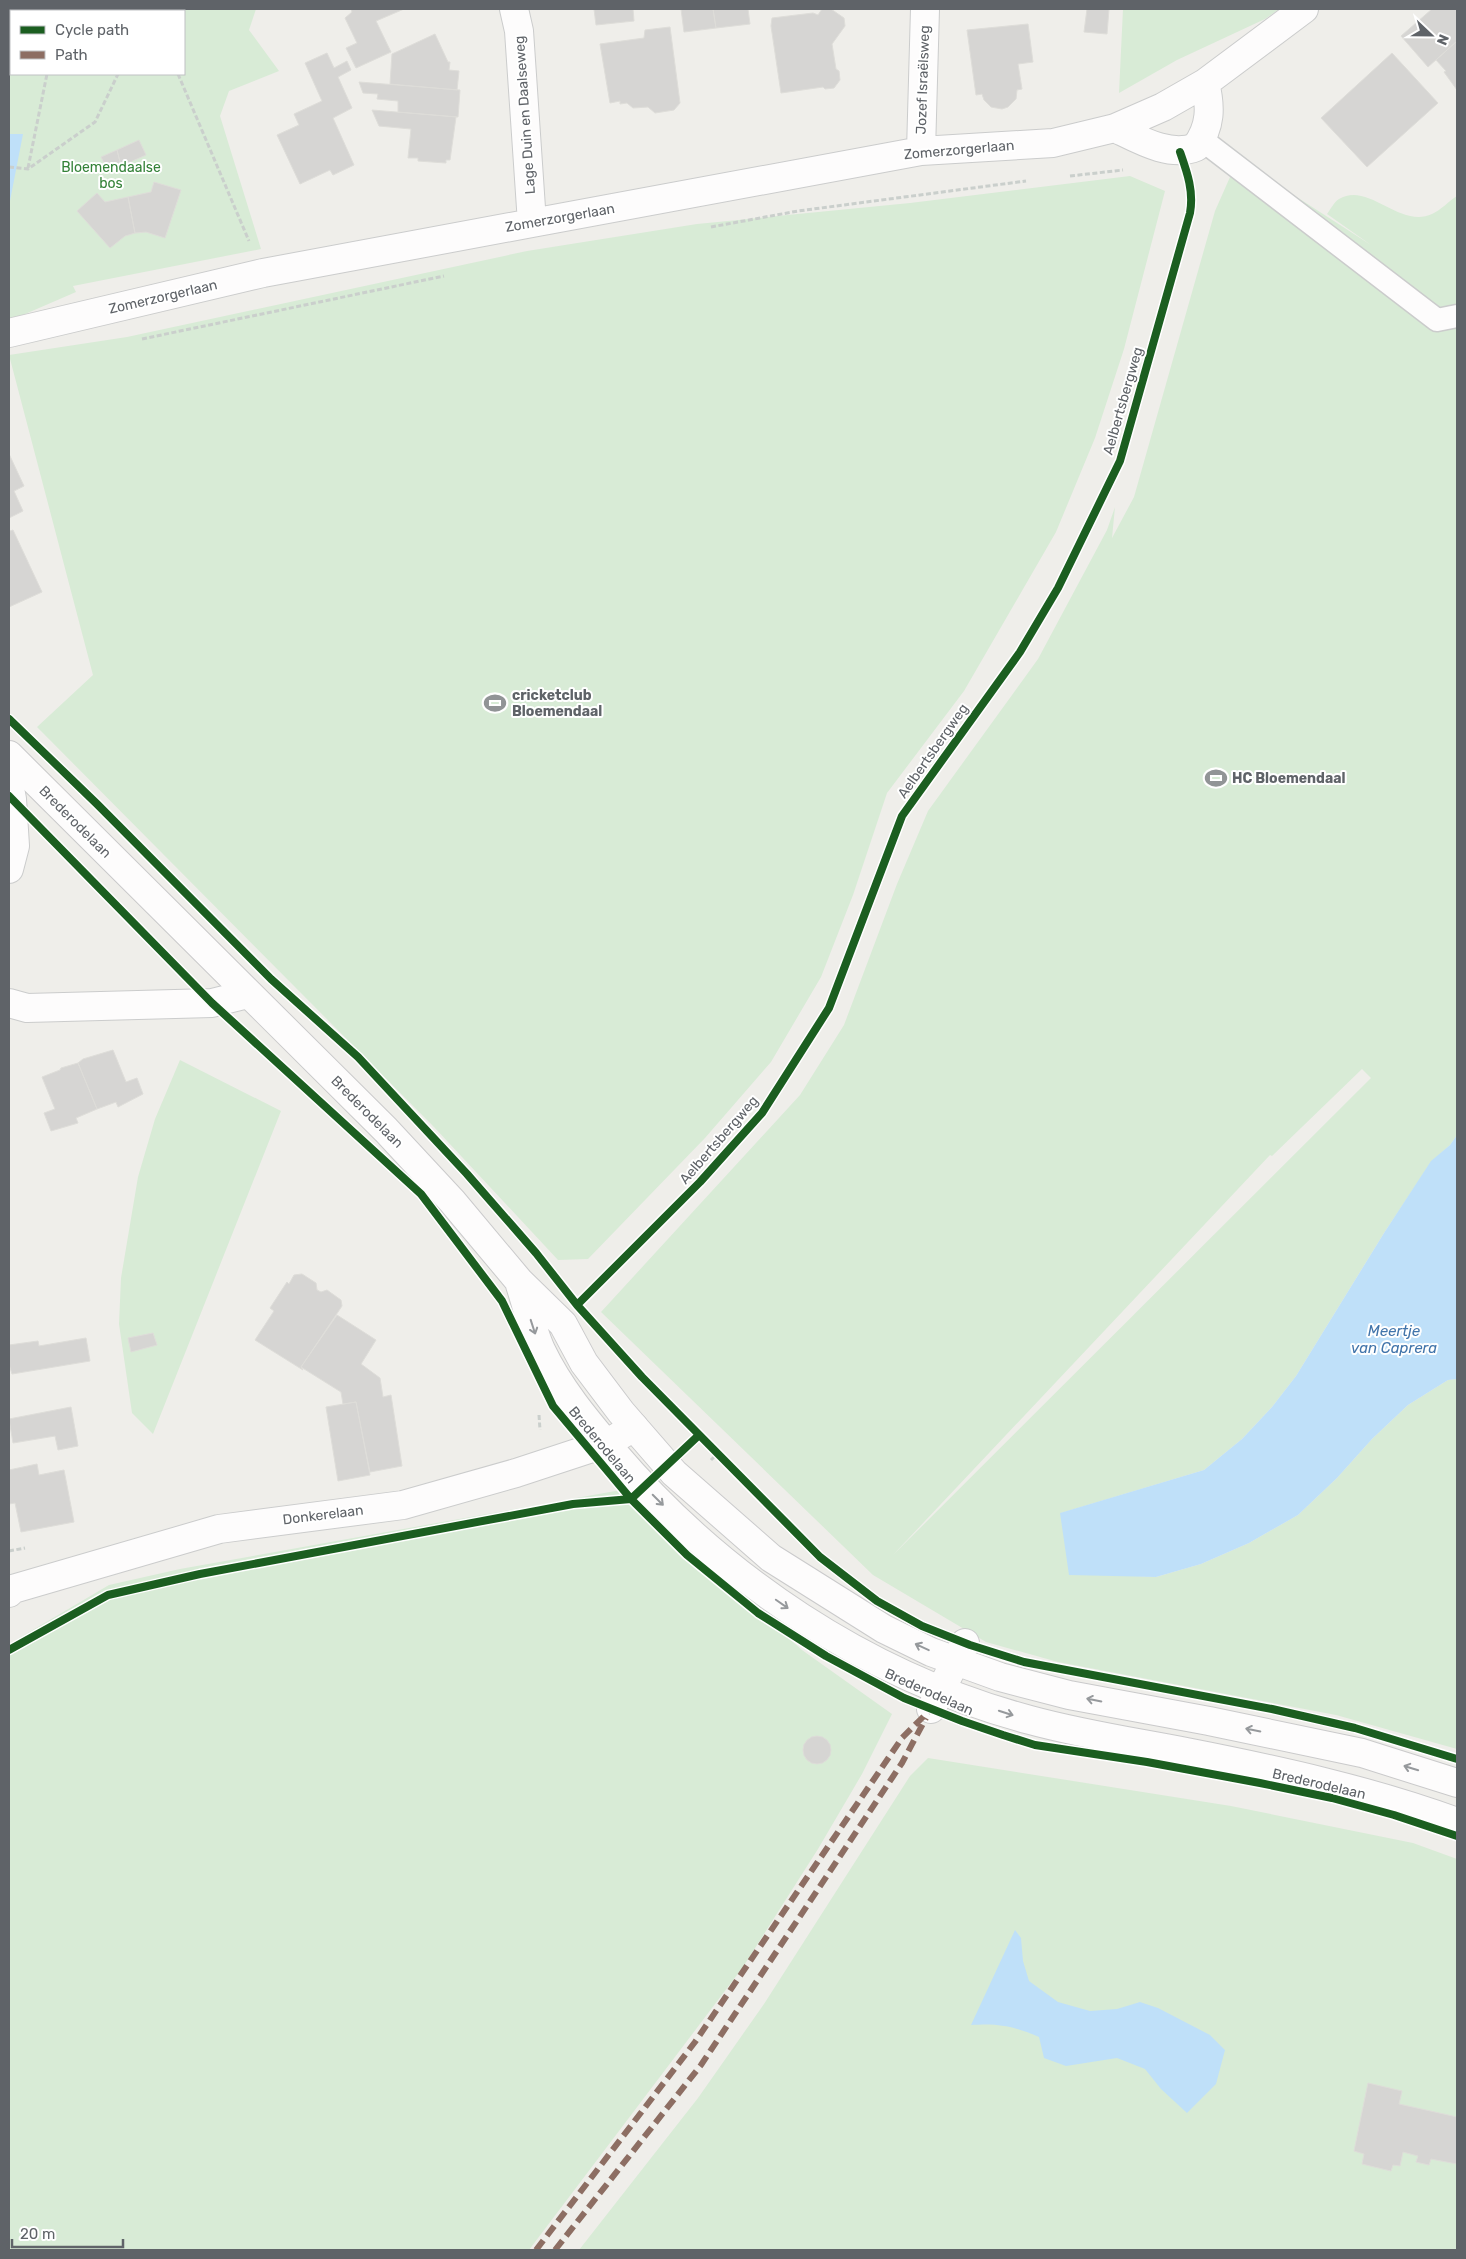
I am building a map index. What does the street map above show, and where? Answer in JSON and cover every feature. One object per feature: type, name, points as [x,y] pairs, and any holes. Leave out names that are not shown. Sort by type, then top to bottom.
[{"type":"street","name":"Lage Duin en Daalseweg","points":[[514,9],[519,31],[532,223]]},
{"type":"street","name":"Jozef Israëlsweg","points":[[921,151],[925,9]]},
{"type":"street","name":"Zomerzorgerlaan","points":[[9,333],[263,273],[532,223],[921,151],[1053,143],[1114,128],[1163,107],[1205,83],[1304,9]]},
{"type":"street","points":[[1114,128],[1141,140],[1180,152],[1196,147],[1206,132],[1210,110],[1205,83]]},
{"type":"street","name":"Brederodelaan","points":[[9,755],[393,1137],[452,1201],[519,1281],[563,1324],[584,1363],[634,1427],[674,1473],[771,1558],[884,1630],[931,1652],[960,1652],[1000,1677],[1068,1695],[1344,1749],[1457,1783]]},
{"type":"street","points":[[9,784],[12,799],[15,846],[9,870]]},
{"type":"street","points":[[9,1003],[26,1008],[212,1003],[248,994]]},
{"type":"street","name":"Brederodelaan","points":[[519,1281],[541,1350],[573,1405],[627,1469],[688,1530],[745,1577],[818,1629],[893,1670],[936,1700],[1099,1736],[1252,1765],[1331,1783],[1409,1804],[1457,1822]]},
{"type":"street","name":"Donkerelaan","points":[[9,1593],[13,1589],[219,1529],[403,1505],[516,1473],[606,1444],[634,1427]]},
{"type":"street","points":[[936,1700],[960,1652]]},
{"type":"lane","points":[[1201,140],[1437,320],[1457,316]]},
{"type":"path","points":[[28,169],[47,75]]},
{"type":"path","points":[[9,167],[28,169],[95,122],[118,75]]},
{"type":"path","points":[[178,75],[278,311],[453,274]]},
{"type":"path","points":[[1063,176],[1130,169]]},
{"type":"path","points":[[708,227],[798,211],[1034,180]]},
{"type":"path","points":[[711,1448],[724,1461]]},
{"type":"green space","name":"Bloemendaalse bos","points":[[9,9],[256,9],[249,30],[279,71],[229,91],[220,116],[261,249],[73,286],[76,292],[9,321]]},
{"type":"green space","points":[[1123,9],[1279,9],[1265,19],[1177,60],[1119,93]]},
{"type":"green space","name":"HC Bloemendaal","points":[[1238,159],[1371,245],[1327,214],[1339,199],[1350,195],[1361,196],[1396,211],[1420,217],[1432,214],[1457,196],[1457,1135],[1450,1145],[1431,1162],[1384,1233],[1296,1376],[1272,1407],[1242,1439],[1204,1470],[1061,1513],[1114,1575],[1156,1577],[1201,1564],[1249,1543],[1298,1515],[1408,1405],[1448,1380],[1457,1379],[1457,1749],[1336,1715],[1058,1662],[986,1642],[873,1575],[601,1312],[800,1095],[844,1025],[897,884],[928,811],[1038,659],[1107,530],[1115,507],[1112,538],[1134,497],[1215,211]],"holes":[[[1362,1069],[1371,1078],[892,1556],[1270,1155],[1272,1156]]]},
{"type":"green space","name":"cricketclub Bloemendaal","points":[[1130,176],[1165,191],[1124,349],[1095,438],[1056,532],[964,691],[887,793],[853,895],[821,977],[771,1062],[705,1138],[588,1259],[558,1260],[434,1127],[37,727],[93,675],[9,355],[127,337],[527,251],[697,224],[910,203]]},
{"type":"green space","points":[[180,1060],[281,1111],[153,1434],[132,1413],[119,1324],[121,1278],[138,1177],[155,1119]]},
{"type":"green space","points":[[621,1490],[802,1650],[892,1714],[862,1774],[818,1849],[743,1967],[529,2250],[9,2250],[9,1644],[109,1585],[180,1569]]},
{"type":"green space","points":[[928,1758],[1231,1806],[1413,1843],[1457,1859],[1457,2250],[579,2250],[698,2098],[764,2004],[910,1776]]},
{"type":"water","points":[[9,134],[23,134],[9,206]]},
{"type":"water","name":"Meertje van Caprera","points":[[1457,1135],[1457,1379],[1448,1380],[1408,1405],[1298,1515],[1249,1543],[1201,1564],[1156,1577],[1069,1575],[1060,1513],[1204,1470],[1242,1439],[1272,1407],[1296,1376],[1384,1233],[1431,1161],[1450,1145]]},
{"type":"water","points":[[1015,1930],[1021,1938],[1023,1961],[1029,1981],[1058,2002],[1090,2011],[1117,2009],[1140,2002],[1158,2008],[1210,2035],[1225,2050],[1216,2084],[1187,2113],[1161,2089],[1145,2069],[1117,2058],[1066,2066],[1044,2058],[1039,2037],[1006,2026],[990,2024],[971,2025]]},
{"type":"building","points":[[351,9],[404,9],[376,21],[391,52],[356,68],[346,48],[357,43],[345,18],[352,12]]},
{"type":"building","points":[[594,9],[633,9],[634,21],[596,25]]},
{"type":"building","points":[[681,9],[713,9],[716,28],[684,32]]},
{"type":"building","points":[[713,9],[748,9],[750,24],[716,28]]},
{"type":"building","points":[[822,9],[831,9],[844,18],[845,26],[832,44],[836,69],[839,71],[840,80],[834,88],[825,89],[823,87],[781,93],[771,26],[772,18],[813,13],[818,15]]},
{"type":"building","points":[[1087,9],[1109,9],[1107,34],[1084,32]]},
{"type":"building","points":[[1432,9],[1457,9],[1457,41],[1428,67],[1401,36]]},
{"type":"building","points":[[1028,24],[1033,62],[1018,64],[1022,89],[1017,90],[1016,99],[1008,107],[1002,109],[991,107],[984,100],[982,94],[976,95],[967,30]]},
{"type":"building","points":[[670,27],[680,103],[674,110],[655,113],[648,107],[633,108],[627,103],[620,104],[620,101],[610,103],[600,44],[644,38],[645,30]]},
{"type":"building","points":[[435,34],[448,62],[450,62],[449,70],[459,71],[457,90],[390,84],[392,54]]},
{"type":"building","points":[[1457,41],[1457,90],[1444,72],[1446,71],[1436,60]]},
{"type":"building","points":[[327,53],[334,68],[347,61],[351,70],[338,77],[352,108],[333,118],[354,165],[333,175],[330,170],[300,184],[277,135],[299,125],[294,114],[322,101],[305,63]]},
{"type":"building","points":[[1392,53],[1438,103],[1367,167],[1321,118]]},
{"type":"building","points":[[359,82],[460,90],[458,117],[398,112],[398,101],[377,99],[378,94],[363,93]]},
{"type":"building","points":[[372,110],[456,117],[450,160],[446,160],[446,163],[418,161],[418,158],[408,158],[411,129],[379,126]]},
{"type":"building","points":[[139,140],[146,155],[121,166],[117,150]]},
{"type":"building","points":[[117,150],[121,166],[108,171],[101,157]]},
{"type":"building","points":[[154,182],[181,190],[165,238],[146,232],[135,233],[128,197],[151,192]]},
{"type":"building","points":[[97,193],[105,202],[128,197],[135,233],[125,236],[110,248],[77,211]]},
{"type":"building","points":[[9,454],[24,486],[14,491],[23,511],[9,518]]},
{"type":"building","points":[[9,529],[10,531],[13,530],[42,592],[9,607]]},
{"type":"building","points":[[113,1050],[126,1082],[137,1078],[143,1094],[118,1107],[116,1102],[97,1109],[78,1063],[83,1059]]},
{"type":"building","points":[[78,1063],[97,1109],[76,1118],[78,1123],[51,1131],[44,1113],[55,1109],[42,1077],[61,1068]]},
{"type":"building","points":[[302,1274],[316,1283],[317,1290],[321,1292],[327,1290],[341,1300],[342,1306],[301,1367],[303,1370],[255,1340],[274,1311],[270,1308],[287,1282],[289,1284],[294,1275]]},
{"type":"building","points":[[337,1315],[376,1340],[361,1364],[380,1378],[383,1397],[391,1395],[402,1466],[370,1472],[356,1402],[343,1404],[341,1392],[301,1367]]},
{"type":"building","points":[[153,1333],[157,1345],[131,1352],[128,1338]]},
{"type":"building","points":[[86,1338],[90,1361],[12,1374],[9,1364],[9,1345],[38,1341],[39,1346]]},
{"type":"building","points":[[356,1402],[370,1475],[338,1481],[326,1407]]},
{"type":"building","points":[[71,1407],[78,1446],[58,1450],[55,1436],[13,1443],[9,1419]]},
{"type":"building","points":[[37,1464],[39,1475],[64,1470],[74,1522],[21,1532],[15,1503],[9,1504],[9,1470]]},
{"type":"building","points":[[817,1736],[827,1740],[831,1750],[827,1760],[817,1764],[807,1760],[803,1750],[807,1740]]},
{"type":"building","points":[[1368,2083],[1402,2091],[1399,2104],[1457,2117],[1457,2164],[1431,2159],[1429,2165],[1416,2162],[1418,2156],[1403,2152],[1400,2166],[1393,2165],[1391,2171],[1362,2164],[1364,2154],[1354,2151]]},
{"type":"marked path","points":[[536,2250],[695,2042],[902,1738],[931,1709]]},
{"type":"marked path","points":[[555,2250],[701,2065],[902,1763],[926,1718]]},
{"type":"cycle path","name":"Aelbertsbergweg","points":[[577,1305],[700,1182],[762,1113],[829,1008],[902,816],[1020,652],[1058,588],[1120,461],[1190,213],[1190,189],[1180,152]]},
{"type":"cycle path","points":[[9,719],[97,804],[271,979],[358,1057],[467,1174],[536,1253],[577,1305],[642,1377],[820,1557],[877,1601],[922,1626],[970,1645],[1024,1662],[1272,1709],[1355,1728],[1457,1759]]},
{"type":"cycle path","points":[[9,796],[212,1003],[421,1194],[502,1301],[553,1406],[631,1499],[687,1555],[758,1613],[826,1656],[904,1698],[1003,1735],[1035,1745],[1147,1762],[1332,1798],[1394,1815],[1457,1836]]},
{"type":"cycle path","points":[[9,1650],[108,1595],[200,1574],[573,1504],[631,1499],[699,1435]]},
{"type":"place","name":"cricketclub Bloemendaal","points":[[495,703]]},
{"type":"place","name":"HC Bloemendaal","points":[[1216,778]]}]
